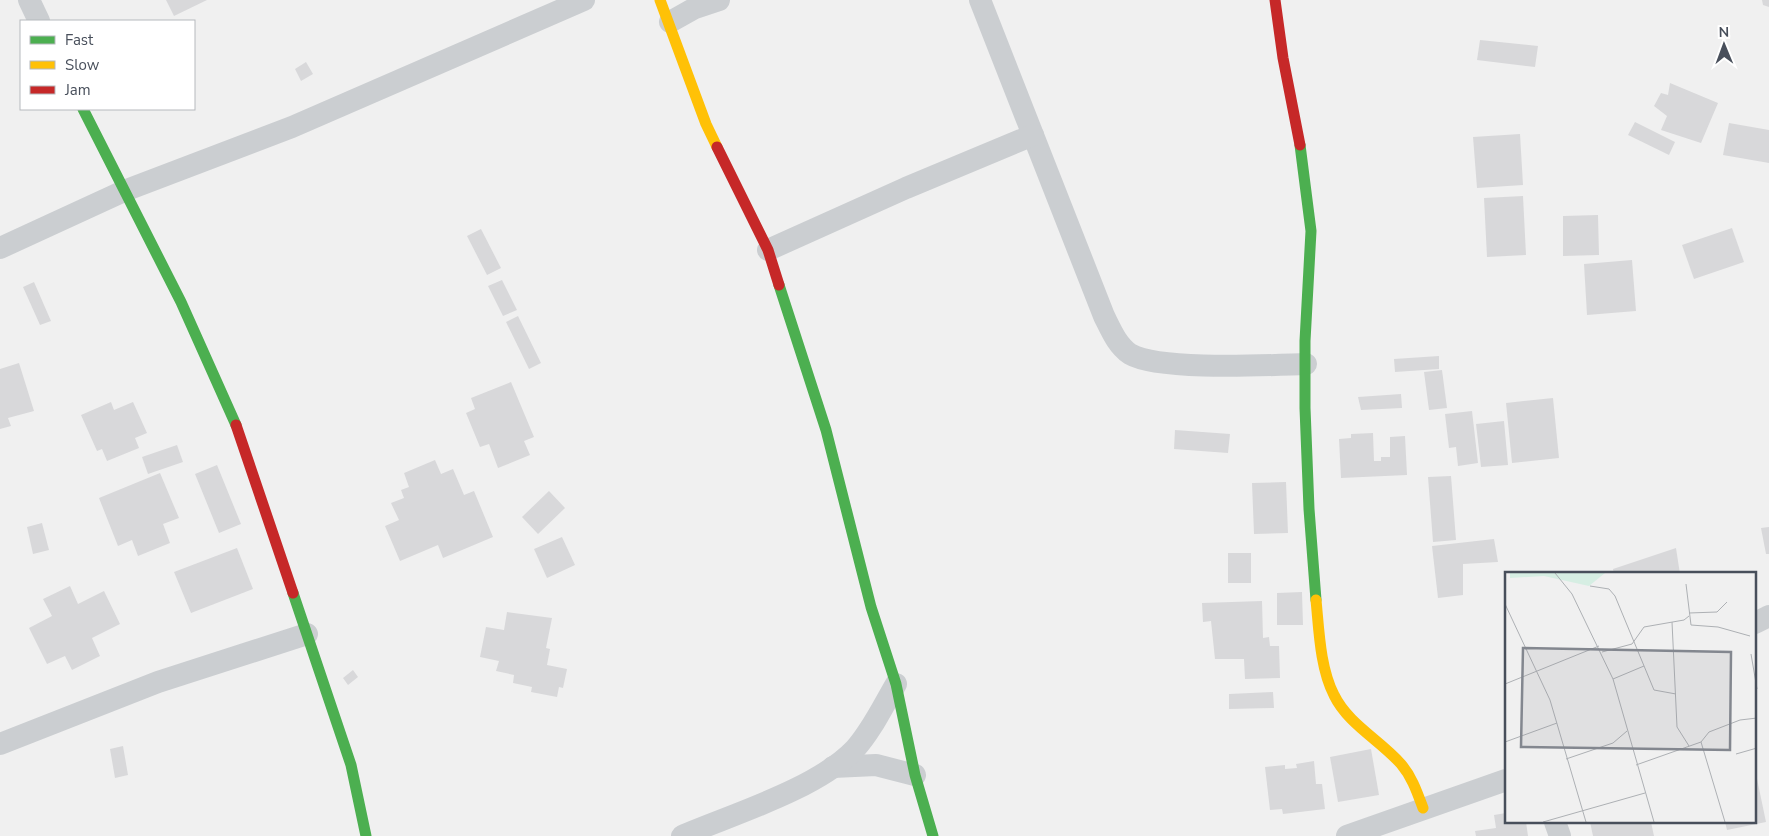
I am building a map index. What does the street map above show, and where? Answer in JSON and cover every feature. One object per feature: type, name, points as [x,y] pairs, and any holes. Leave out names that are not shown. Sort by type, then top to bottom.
[{"type":"street","points":[[29,0],[39,20]]},
{"type":"street","points":[[0,248],[124,191],[292,127],[584,0]]},
{"type":"street","points":[[660,0],[670,22],[706,124],[768,250],[826,430],[871,607],[896,684],[914,775],[933,836]]},
{"type":"street","points":[[670,22],[695,8],[718,0]]},
{"type":"street","points":[[980,0],[1104,316],[1116,340],[1130,354],[1157,361],[1211,366],[1306,364]]},
{"type":"street","points":[[1274,0],[1277,27],[1299,143],[1312,232],[1306,364],[1307,476],[1313,571],[1322,646],[1334,696],[1356,721],[1398,760],[1411,777],[1423,808]]},
{"type":"street","points":[[84,110],[181,302],[242,439],[350,765],[366,836]]},
{"type":"street","points":[[768,250],[906,188],[1033,135]]},
{"type":"street","points":[[1756,622],[1769,616]]},
{"type":"street","points":[[0,744],[158,682],[307,634]]},
{"type":"street","points":[[682,836],[783,795],[833,767],[855,749],[870,729],[896,684]]},
{"type":"street","points":[[833,767],[876,765],[914,775]]},
{"type":"street","points":[[1347,836],[1505,780]]},
{"type":"street","points":[[1556,824],[1560,836]]},
{"type":"building","points":[[166,0],[207,0],[174,16]]},
{"type":"building","points":[[1762,0],[1769,0],[1769,7],[1763,5]]},
{"type":"building","points":[[1480,40],[1538,46],[1535,67],[1477,60]]},
{"type":"building","points":[[306,62],[313,74],[301,81],[295,69]]},
{"type":"building","points":[[1670,83],[1718,103],[1701,143],[1661,130],[1667,116],[1654,106],[1661,93],[1668,95]]},
{"type":"building","points":[[1635,122],[1675,142],[1669,155],[1628,135]]},
{"type":"building","points":[[1729,123],[1769,130],[1769,163],[1723,155]]},
{"type":"building","points":[[1520,134],[1523,185],[1477,188],[1473,137]]},
{"type":"building","points":[[1523,196],[1526,255],[1487,257],[1484,198]]},
{"type":"building","points":[[1598,215],[1599,255],[1563,256],[1563,216]]},
{"type":"building","points":[[1732,228],[1744,262],[1694,279],[1682,245]]},
{"type":"building","points":[[481,229],[501,268],[487,275],[467,236]]},
{"type":"building","points":[[1632,260],[1636,311],[1587,315],[1584,264]]},
{"type":"building","points":[[502,280],[517,310],[503,316],[488,286]]},
{"type":"building","points":[[34,282],[51,321],[40,325],[23,287]]},
{"type":"building","points":[[518,316],[541,363],[529,369],[506,322]]},
{"type":"building","points":[[1439,356],[1439,369],[1395,372],[1394,359]]},
{"type":"building","points":[[19,363],[34,411],[8,418],[11,426],[0,429],[0,369]]},
{"type":"building","points":[[1442,370],[1447,408],[1429,410],[1424,372]]},
{"type":"building","points":[[511,382],[534,437],[524,441],[530,455],[498,468],[489,444],[480,447],[466,413],[475,409],[471,398]]},
{"type":"building","points":[[1401,394],[1402,408],[1361,410],[1358,397]]},
{"type":"building","points":[[1553,398],[1559,458],[1512,463],[1506,403]]},
{"type":"building","points":[[111,402],[114,410],[133,402],[147,433],[135,438],[139,448],[107,461],[102,449],[97,451],[81,415]]},
{"type":"building","points":[[1472,411],[1478,463],[1458,466],[1456,447],[1449,448],[1445,414]]},
{"type":"building","points":[[1504,421],[1508,465],[1481,467],[1476,424]]},
{"type":"building","points":[[1175,430],[1230,434],[1228,453],[1174,449]]},
{"type":"building","points":[[1373,433],[1374,461],[1381,461],[1381,457],[1390,457],[1390,437],[1405,436],[1407,475],[1341,478],[1339,439],[1351,438],[1351,434]]},
{"type":"building","points":[[177,445],[183,462],[148,474],[142,457]]},
{"type":"building","points":[[435,460],[441,474],[453,469],[464,495],[474,491],[493,537],[443,558],[438,545],[400,561],[385,526],[399,520],[391,503],[404,498],[401,490],[409,487],[404,473]]},
{"type":"building","points":[[217,465],[241,524],[219,533],[195,474]]},
{"type":"building","points":[[160,473],[179,518],[163,524],[170,543],[138,556],[132,540],[118,546],[99,498]]},
{"type":"building","points":[[1451,476],[1456,540],[1433,542],[1428,477]]},
{"type":"building","points":[[1286,482],[1288,533],[1254,534],[1252,483]]},
{"type":"building","points":[[549,491],[565,508],[538,534],[522,517]]},
{"type":"building","points":[[42,523],[49,550],[33,554],[27,527]]},
{"type":"building","points":[[1769,527],[1769,554],[1766,554],[1761,528]]},
{"type":"building","points":[[562,537],[575,565],[547,578],[534,549]]},
{"type":"building","points":[[1494,539],[1498,562],[1463,564],[1463,595],[1438,598],[1432,546]]},
{"type":"building","points":[[237,548],[253,589],[191,613],[174,572]]},
{"type":"building","points":[[1676,548],[1680,572],[1614,572],[1613,569]]},
{"type":"building","points":[[1228,553],[1251,553],[1251,583],[1228,583]]},
{"type":"building","points":[[70,586],[78,604],[104,591],[120,624],[92,638],[100,656],[72,670],[65,656],[47,664],[29,628],[52,616],[43,599]]},
{"type":"building","points":[[1302,592],[1303,625],[1277,625],[1277,593]]},
{"type":"building","points":[[1262,601],[1263,638],[1269,637],[1270,646],[1279,646],[1280,678],[1245,679],[1244,659],[1215,659],[1211,621],[1203,622],[1202,603]]},
{"type":"building","points":[[507,612],[552,618],[546,648],[550,649],[547,665],[567,669],[563,688],[559,687],[557,697],[531,692],[532,687],[513,683],[514,675],[496,671],[499,661],[480,657],[486,627],[504,630]]},
{"type":"building","points":[[353,670],[358,677],[348,685],[343,678]]},
{"type":"building","points":[[1273,692],[1274,708],[1229,709],[1229,694]]},
{"type":"building","points":[[123,746],[128,775],[115,778],[110,749]]},
{"type":"building","points":[[1371,749],[1379,795],[1338,802],[1330,757]]},
{"type":"building","points":[[1314,761],[1316,784],[1322,784],[1325,809],[1283,814],[1282,809],[1270,810],[1265,767],[1285,765],[1285,769],[1297,768],[1296,764]]},
{"type":"building","points":[[1756,774],[1766,822],[1727,830],[1726,824],[1756,824]]},
{"type":"building","points":[[1505,813],[1505,824],[1526,824],[1528,836],[1476,836],[1475,831],[1496,828],[1494,815]]},
{"type":"building","points":[[1590,824],[1651,824],[1654,836],[1593,836]]},
{"type":"traffic: fast","points":[[84,110],[181,302],[236,425]]},
{"type":"traffic: fast","points":[[1300,145],[1311,231],[1305,341],[1305,408],[1309,509],[1316,600]]},
{"type":"traffic: fast","points":[[779,285],[826,430],[871,607],[896,684],[915,775],[933,836]]},
{"type":"traffic: fast","points":[[293,593],[351,765],[366,836]]},
{"type":"traffic: slow","points":[[660,0],[706,124],[717,147]]},
{"type":"traffic: slow","points":[[1316,600],[1323,661],[1334,695],[1347,715],[1393,755],[1405,769],[1423,808]]},
{"type":"traffic: jam","points":[[1275,0],[1283,58],[1300,145]]},
{"type":"traffic: jam","points":[[717,147],[768,250],[779,285]]},
{"type":"traffic: jam","points":[[236,425],[293,593]]}]
